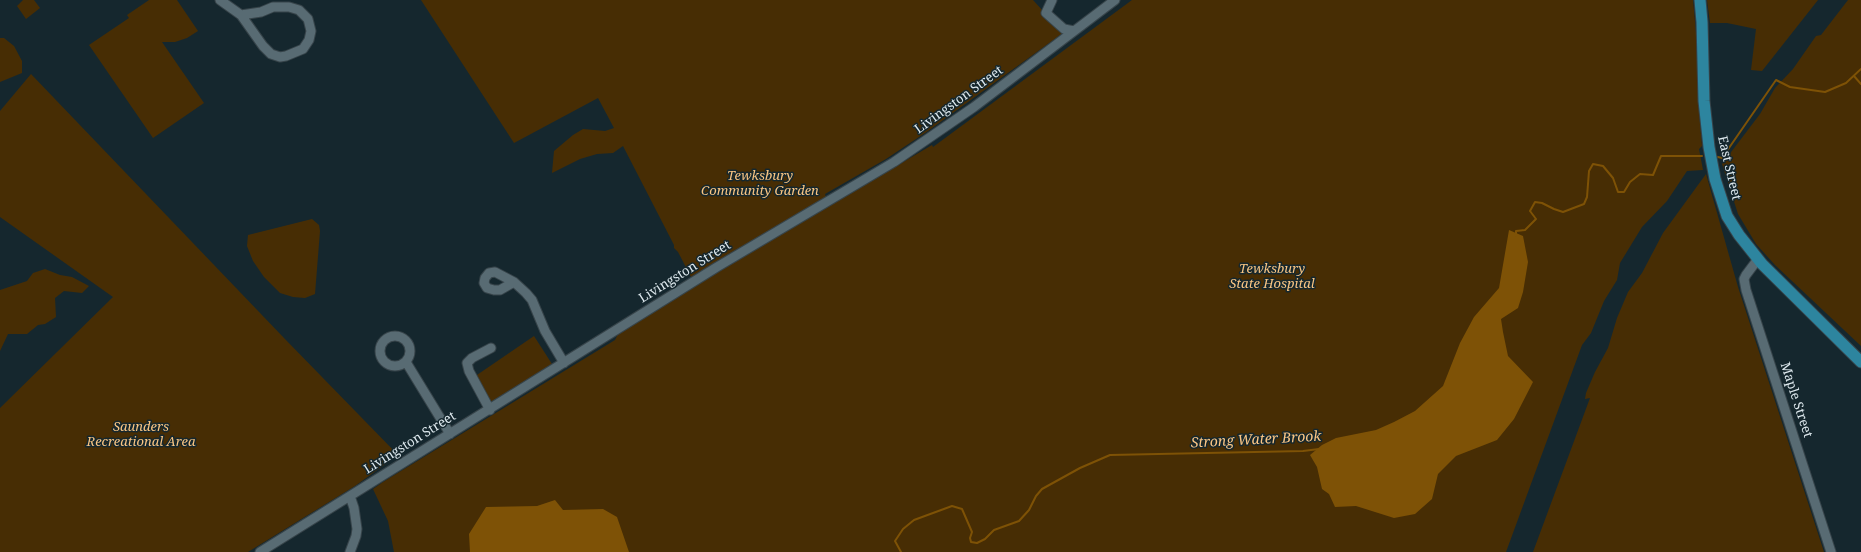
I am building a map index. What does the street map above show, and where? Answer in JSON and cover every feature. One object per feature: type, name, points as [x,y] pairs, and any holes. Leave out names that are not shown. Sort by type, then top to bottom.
[{"type":"main road","name":"East Street","points":[[1700,0],[1704,101],[1709,147],[1715,179],[1727,216],[1758,259],[1861,362]]},
{"type":"street","points":[[220,0],[241,15],[263,46],[271,54],[280,57],[286,56],[303,49],[309,40],[311,31],[308,19],[299,10],[288,7],[273,7],[261,12],[241,15]]},
{"type":"street","points":[[1052,0],[1046,13],[1064,29],[1074,31]]},
{"type":"street","name":"Livingston Street","points":[[260,552],[761,240],[906,155],[974,107],[1115,0]]},
{"type":"street","name":"Maple Street","points":[[1758,259],[1744,279],[1746,290],[1831,552]]},
{"type":"street","points":[[514,282],[532,300],[545,331],[564,363]]},
{"type":"street","points":[[490,410],[469,371],[467,363],[472,358],[491,348]]},
{"type":"street","points":[[406,362],[450,434]]},
{"type":"street","points":[[350,496],[354,508],[357,529],[350,552]]},
{"type":"green space","points":[[23,0],[34,0],[40,8],[26,19],[17,6]]},
{"type":"green space","points":[[149,0],[177,0],[198,31],[187,38],[175,42],[162,42],[204,103],[153,138],[89,45],[129,18],[127,15]]},
{"type":"green space","name":"Tewksbury Community Garden","points":[[421,0],[1033,0],[1063,33],[928,131],[886,159],[825,194],[826,197],[691,277],[678,252],[674,248],[674,245],[623,146],[613,153],[597,154],[580,159],[552,173],[554,151],[573,135],[583,129],[605,131],[614,128],[598,98],[514,143]]},
{"type":"green space","name":"Tewksbury State Hospital","points":[[1132,0],[1693,0],[1702,146],[1699,149],[1703,170],[1687,171],[1667,201],[1642,227],[1620,263],[1617,280],[1604,301],[1591,333],[1582,345],[1506,552],[394,552],[388,521],[373,489],[615,340],[618,334],[652,311],[932,145],[933,147]]},
{"type":"green space","points":[[1707,0],[1818,0],[1762,71],[1751,70],[1756,29],[1727,23],[1710,23]]},
{"type":"green space","points":[[1848,0],[1861,0],[1861,346],[1775,265],[1756,244],[1738,214],[1722,164],[1760,114],[1775,88],[1793,69],[1816,36],[1821,35]]},
{"type":"green space","points":[[0,38],[4,38],[14,46],[22,61],[22,73],[0,82]]},
{"type":"green space","name":"Saunders Recreational Area","points":[[31,74],[398,455],[355,486],[248,552],[0,552],[0,408],[113,297],[0,217],[0,111]]},
{"type":"green space","points":[[1706,174],[1738,287],[1824,552],[1533,552],[1590,398],[1585,399],[1586,393],[1608,348],[1617,318],[1628,292],[1642,273],[1663,233]]},
{"type":"green space","points":[[312,219],[319,225],[320,231],[315,294],[305,298],[293,297],[280,293],[264,277],[253,261],[247,246],[248,235]]},
{"type":"green space","points":[[45,269],[60,275],[72,277],[89,286],[82,293],[64,291],[55,298],[56,317],[45,324],[38,325],[27,334],[8,334],[0,351],[0,290],[27,281],[33,273]]},
{"type":"green space","points":[[534,336],[552,364],[491,402],[474,377]]},
{"type":"shaded area","points":[[1509,230],[1523,236],[1528,262],[1523,292],[1518,308],[1501,319],[1503,332],[1508,356],[1533,382],[1514,419],[1497,440],[1456,456],[1438,474],[1432,499],[1415,514],[1394,518],[1356,506],[1335,507],[1329,494],[1322,489],[1317,467],[1310,455],[1322,445],[1336,438],[1376,430],[1394,422],[1415,411],[1443,386],[1460,343],[1474,317],[1499,288]]},
{"type":"shaded area","points":[[555,500],[563,510],[603,509],[617,517],[629,552],[470,552],[469,534],[486,507],[537,506]]},
{"type":"waterway","name":"Strong Water Brook","points":[[1718,157],[1722,158],[1776,80],[1790,87],[1825,92],[1846,83],[1861,69]]},
{"type":"waterway","points":[[1854,76],[1861,84]]},
{"type":"waterway","name":"Strong Water Brook","points":[[1516,236],[1516,231],[1525,230],[1536,219],[1530,211],[1535,202],[1542,203],[1563,212],[1584,204],[1587,197],[1589,171],[1593,164],[1603,166],[1613,178],[1618,192],[1624,192],[1630,182],[1640,174],[1653,175],[1661,156],[1702,156]]},
{"type":"waterway","name":"Strong Water Brook","points":[[901,552],[895,541],[903,529],[914,520],[952,506],[962,509],[972,532],[970,538],[971,542],[977,543],[985,539],[994,530],[1019,521],[1029,510],[1036,496],[1042,489],[1080,468],[1110,455],[1303,451],[1319,449]]}]
